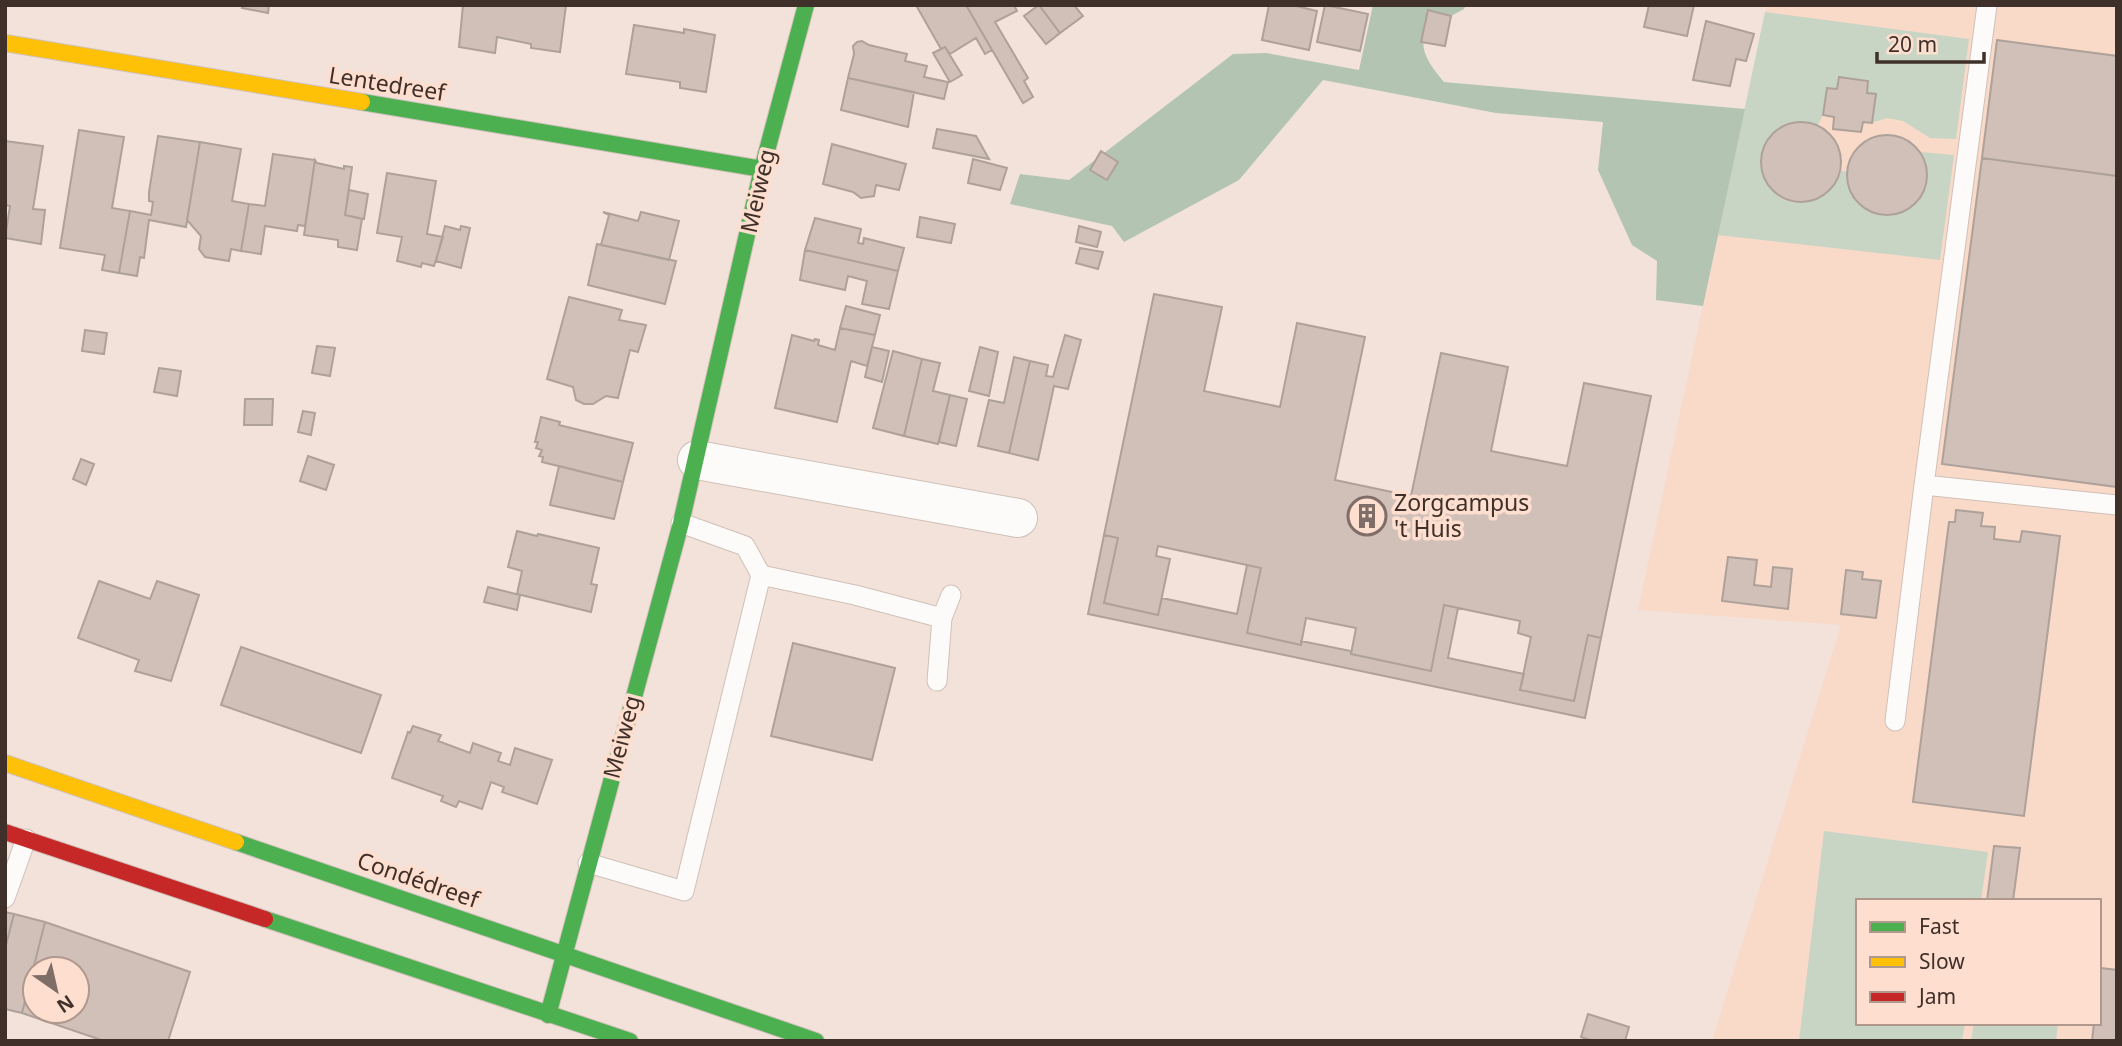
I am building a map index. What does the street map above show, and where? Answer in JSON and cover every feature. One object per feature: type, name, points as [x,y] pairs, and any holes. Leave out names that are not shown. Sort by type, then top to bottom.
[{"type":"street","name":"Meiweg","points":[[548,1015],[681,523],[762,169],[806,5]]},
{"type":"street","name":"Lentedreef","points":[[5,43],[762,169]]},
{"type":"street","points":[[697,460],[1018,518]]},
{"type":"street","name":"Condédreef","points":[[5,763],[816,1041]]},
{"type":"street","points":[[5,832],[630,1041]]},
{"type":"lane","points":[[1895,721],[1987,5]]},
{"type":"lane","points":[[1924,485],[2117,505]]},
{"type":"lane","points":[[588,863],[684,891],[761,575],[745,546],[681,523]]},
{"type":"lane","points":[[761,575],[855,595],[942,618]]},
{"type":"lane","points":[[937,681],[942,618],[951,595]]},
{"type":"lane","points":[[5,898],[26,839]]},
{"type":"shaded area","points":[[1767,5],[2117,5],[2117,1041],[1712,1041],[1841,625],[1638,610]]},
{"type":"green space","points":[[1373,5],[1466,5],[1451,16],[1428,11],[1424,49],[1430,64],[1444,82],[1745,109],[1703,306],[1656,300],[1657,261],[1632,245],[1598,170],[1603,122],[1496,113],[1323,80],[1239,180],[1124,242],[1112,226],[1010,204],[1020,174],[1069,180],[1233,54],[1266,53],[1359,70]]},
{"type":"green space","points":[[1765,12],[1969,39],[1956,139],[1930,138],[1903,121],[1887,118],[1872,123],[1876,95],[1867,93],[1839,77],[1837,89],[1827,88],[1823,115],[1818,125],[1794,122],[1776,129],[1766,143],[1762,160],[1765,178],[1774,193],[1789,201],[1811,201],[1821,197],[1833,186],[1841,171],[1847,171],[1852,194],[1864,208],[1880,214],[1897,213],[1912,206],[1923,193],[1927,174],[1921,152],[1954,155],[1940,260],[1718,235]]},
{"type":"green space","points":[[1824,831],[1988,852],[1981,899],[1856,899],[1856,1025],[1965,1025],[1962,1041],[1799,1041]]},
{"type":"green space","points":[[1974,1025],[2058,1025],[2056,1041],[1971,1041]]},
{"type":"building","points":[[243,5],[269,5],[268,13],[242,8]]},
{"type":"building","points":[[463,5],[566,5],[560,52],[531,48],[531,44],[497,37],[495,53],[459,47]]},
{"type":"building","points":[[966,5],[992,50],[985,54],[976,38],[950,54],[945,47],[941,49],[917,7]]},
{"type":"building","points":[[966,5],[1014,5],[1017,11],[995,22],[1028,78],[1024,81],[1033,97],[1023,103]]},
{"type":"building","points":[[1039,5],[1074,5],[1083,16],[1060,33]]},
{"type":"building","points":[[1039,5],[1060,33],[1046,44],[1024,16]]},
{"type":"building","points":[[1269,5],[1292,5],[1317,11],[1309,50],[1262,40]]},
{"type":"building","points":[[1325,5],[1368,14],[1360,51],[1317,42]]},
{"type":"building","points":[[1649,5],[1694,5],[1687,36],[1644,27]]},
{"type":"building","points":[[1428,10],[1451,16],[1445,46],[1421,42]]},
{"type":"building","points":[[1706,21],[1754,34],[1746,61],[1736,59],[1730,86],[1693,80]]},
{"type":"building","points":[[634,25],[684,33],[684,29],[715,35],[706,92],[680,88],[680,82],[626,74]]},
{"type":"building","points":[[1997,40],[2117,56],[2117,176],[1982,158]]},
{"type":"building","points":[[862,41],[907,54],[905,61],[927,66],[924,77],[948,82],[944,99],[848,78],[854,54],[853,46]]},
{"type":"building","points":[[945,47],[962,75],[950,82],[933,53]]},
{"type":"building","points":[[1839,77],[1868,81],[1867,93],[1876,94],[1872,123],[1863,122],[1861,132],[1833,129],[1834,117],[1823,115],[1827,88],[1837,89]]},
{"type":"building","points":[[848,78],[914,92],[908,127],[841,110]]},
{"type":"building","points":[[1793,122],[1809,122],[1830,133],[1841,154],[1841,170],[1830,191],[1809,202],[1793,202],[1779,196],[1767,184],[1761,170],[1761,154],[1767,140],[1779,128]]},
{"type":"building","points":[[937,129],[976,136],[989,159],[933,148]]},
{"type":"building","points":[[79,130],[124,137],[112,208],[130,211],[119,273],[102,270],[105,255],[60,248]]},
{"type":"building","points":[[1879,135],[1895,135],[1916,146],[1927,167],[1927,183],[1916,204],[1895,215],[1879,215],[1865,209],[1853,197],[1847,183],[1847,167],[1853,153],[1865,141]]},
{"type":"building","points":[[158,136],[200,142],[186,227],[149,220],[144,258],[140,257],[137,276],[119,273],[130,211],[151,215],[153,202],[149,201],[149,192]]},
{"type":"building","points":[[5,141],[43,146],[33,209],[45,210],[41,244],[5,238],[10,206],[5,205]]},
{"type":"building","points":[[200,142],[241,149],[232,201],[249,204],[241,251],[231,249],[229,261],[205,257],[199,249],[201,236],[187,220]]},
{"type":"building","points":[[832,144],[906,164],[899,190],[876,185],[874,196],[861,198],[853,192],[823,184]]},
{"type":"building","points":[[1101,151],[1118,162],[1107,180],[1090,170]]},
{"type":"building","points":[[273,154],[315,160],[305,226],[298,225],[297,231],[265,226],[261,254],[241,251],[249,204],[265,206]]},
{"type":"building","points":[[1982,158],[2117,176],[2117,487],[1942,464]]},
{"type":"building","points":[[973,159],[1007,168],[1000,190],[968,183]]},
{"type":"building","points":[[315,160],[317,163],[344,169],[344,166],[352,167],[345,215],[362,219],[357,250],[338,247],[338,240],[304,235]]},
{"type":"building","points":[[387,173],[436,181],[427,234],[443,237],[434,266],[422,263],[421,267],[397,261],[402,237],[377,233]]},
{"type":"building","points":[[349,190],[368,194],[364,219],[345,215]]},
{"type":"building","points":[[603,212],[638,221],[641,212],[679,221],[669,260],[601,245],[609,215]]},
{"type":"building","points":[[920,217],[955,224],[951,243],[917,237]]},
{"type":"building","points":[[815,218],[861,229],[858,243],[863,244],[864,238],[904,248],[898,271],[805,250]]},
{"type":"building","points":[[445,226],[460,230],[461,226],[470,228],[461,268],[436,261]]},
{"type":"building","points":[[1079,226],[1101,232],[1097,247],[1076,242]]},
{"type":"building","points":[[597,244],[676,261],[665,304],[588,285]]},
{"type":"building","points":[[1080,248],[1103,252],[1098,269],[1076,263]]},
{"type":"building","points":[[805,250],[898,271],[889,309],[862,304],[867,281],[848,276],[845,290],[800,280]]},
{"type":"building","name":"Zorgcampus 't Huis","points":[[1154,294],[1222,307],[1204,391],[1280,407],[1297,323],[1365,337],[1335,480],[1411,496],[1441,353],[1508,367],[1491,451],[1567,466],[1584,383],[1651,396],[1601,638],[1588,635],[1574,701],[1520,690],[1531,637],[1518,633],[1520,621],[1444,605],[1431,671],[1351,654],[1356,628],[1306,618],[1301,645],[1247,633],[1261,568],[1158,546],[1156,556],[1170,559],[1158,615],[1104,603],[1118,538],[1104,535]]},
{"type":"building","points":[[569,297],[622,310],[619,320],[646,325],[638,352],[630,350],[618,398],[606,396],[593,404],[584,404],[576,400],[573,387],[547,379]]},
{"type":"building","points":[[846,306],[880,315],[875,335],[840,328]]},
{"type":"building","points":[[840,328],[875,335],[867,366],[851,361],[837,422],[775,408],[792,335],[819,340],[818,345],[835,350]]},
{"type":"building","points":[[85,330],[107,333],[104,354],[82,351]]},
{"type":"building","points":[[1065,335],[1081,340],[1068,389],[1054,386],[1038,460],[1009,453],[1030,361],[1048,365],[1046,376],[1053,377]]},
{"type":"building","points":[[317,346],[335,348],[330,376],[312,373]]},
{"type":"building","points":[[872,347],[889,351],[882,382],[865,377]]},
{"type":"building","points":[[980,347],[998,352],[989,396],[969,391]]},
{"type":"building","points":[[893,351],[922,359],[904,436],[873,428]]},
{"type":"building","points":[[1014,357],[1030,361],[1009,453],[978,446],[989,400],[1004,403]]},
{"type":"building","points":[[922,359],[940,363],[933,391],[950,395],[938,444],[904,436]]},
{"type":"building","points":[[159,368],[181,371],[177,396],[154,392]]},
{"type":"building","points":[[950,395],[967,399],[956,446],[939,442]]},
{"type":"building","points":[[245,399],[273,399],[272,425],[244,425]]},
{"type":"building","points":[[303,411],[315,413],[311,435],[298,432]]},
{"type":"building","points":[[541,417],[560,422],[559,425],[633,443],[623,482],[542,462],[543,457],[539,456],[542,450],[536,448],[538,442],[535,442]]},
{"type":"building","points":[[308,456],[334,465],[326,490],[300,481]]},
{"type":"building","points":[[81,459],[94,464],[86,485],[73,479]]},
{"type":"building","points":[[559,466],[623,482],[614,519],[550,505]]},
{"type":"building","points":[[1956,510],[1983,513],[1981,526],[1995,527],[1994,539],[2020,542],[2022,531],[2060,536],[2024,816],[1913,802],[1949,522],[1955,522]]},
{"type":"building","points":[[517,531],[599,548],[591,584],[597,585],[591,612],[517,594],[522,571],[508,567]]},
{"type":"building","points":[[1104,535],[1118,538],[1104,603],[1158,615],[1162,598],[1237,614],[1247,565],[1261,568],[1247,633],[1301,645],[1301,641],[1431,671],[1444,605],[1458,608],[1448,658],[1524,674],[1520,690],[1574,701],[1588,635],[1601,638],[1585,718],[1088,614]]},
{"type":"building","points":[[1728,557],[1757,560],[1754,585],[1771,587],[1773,567],[1792,569],[1788,609],[1722,601]]},
{"type":"building","points":[[1846,570],[1863,572],[1862,579],[1881,581],[1876,618],[1841,614]]},
{"type":"building","points":[[99,581],[150,599],[157,581],[199,595],[171,681],[135,671],[139,660],[78,638]]},
{"type":"building","points":[[488,587],[520,595],[517,610],[484,602]]},
{"type":"building","points":[[793,643],[895,668],[872,760],[771,736]]},
{"type":"building","points":[[241,647],[381,695],[361,753],[221,705]]},
{"type":"building","points":[[413,726],[441,735],[438,741],[470,753],[473,743],[501,753],[498,761],[510,765],[515,748],[552,760],[537,804],[502,792],[504,787],[491,782],[482,809],[459,801],[456,807],[441,801],[443,796],[392,778],[408,732],[410,733]]},
{"type":"building","points":[[1994,846],[2020,848],[2013,899],[1987,899]]},
{"type":"building","points":[[5,912],[14,914],[5,949]]},
{"type":"building","points":[[14,914],[45,922],[37,955],[21,955],[21,1013],[5,1009],[5,949]]},
{"type":"building","points":[[45,922],[190,972],[168,1041],[104,1041],[57,1025],[91,1025],[91,955],[37,955]]},
{"type":"building","points":[[2101,968],[2117,970],[2117,1041],[2092,1041],[2094,1025],[2101,1025]]},
{"type":"building","points":[[1588,1014],[1629,1027],[1625,1041],[1593,1041],[1581,1037]]},
{"type":"traffic: fast","points":[[548,1015],[681,523],[762,169],[806,5]]},
{"type":"traffic: fast","points":[[362,102],[762,169]]},
{"type":"traffic: fast","points":[[236,842],[816,1041]]},
{"type":"traffic: fast","points":[[265,919],[630,1041]]},
{"type":"traffic: slow","points":[[5,43],[362,102]]},
{"type":"traffic: slow","points":[[5,763],[236,842]]},
{"type":"traffic: jam","points":[[5,832],[265,919]]},
{"type":"place","name":"Zorgcampus 't Huis","points":[[1367,516]]}]
